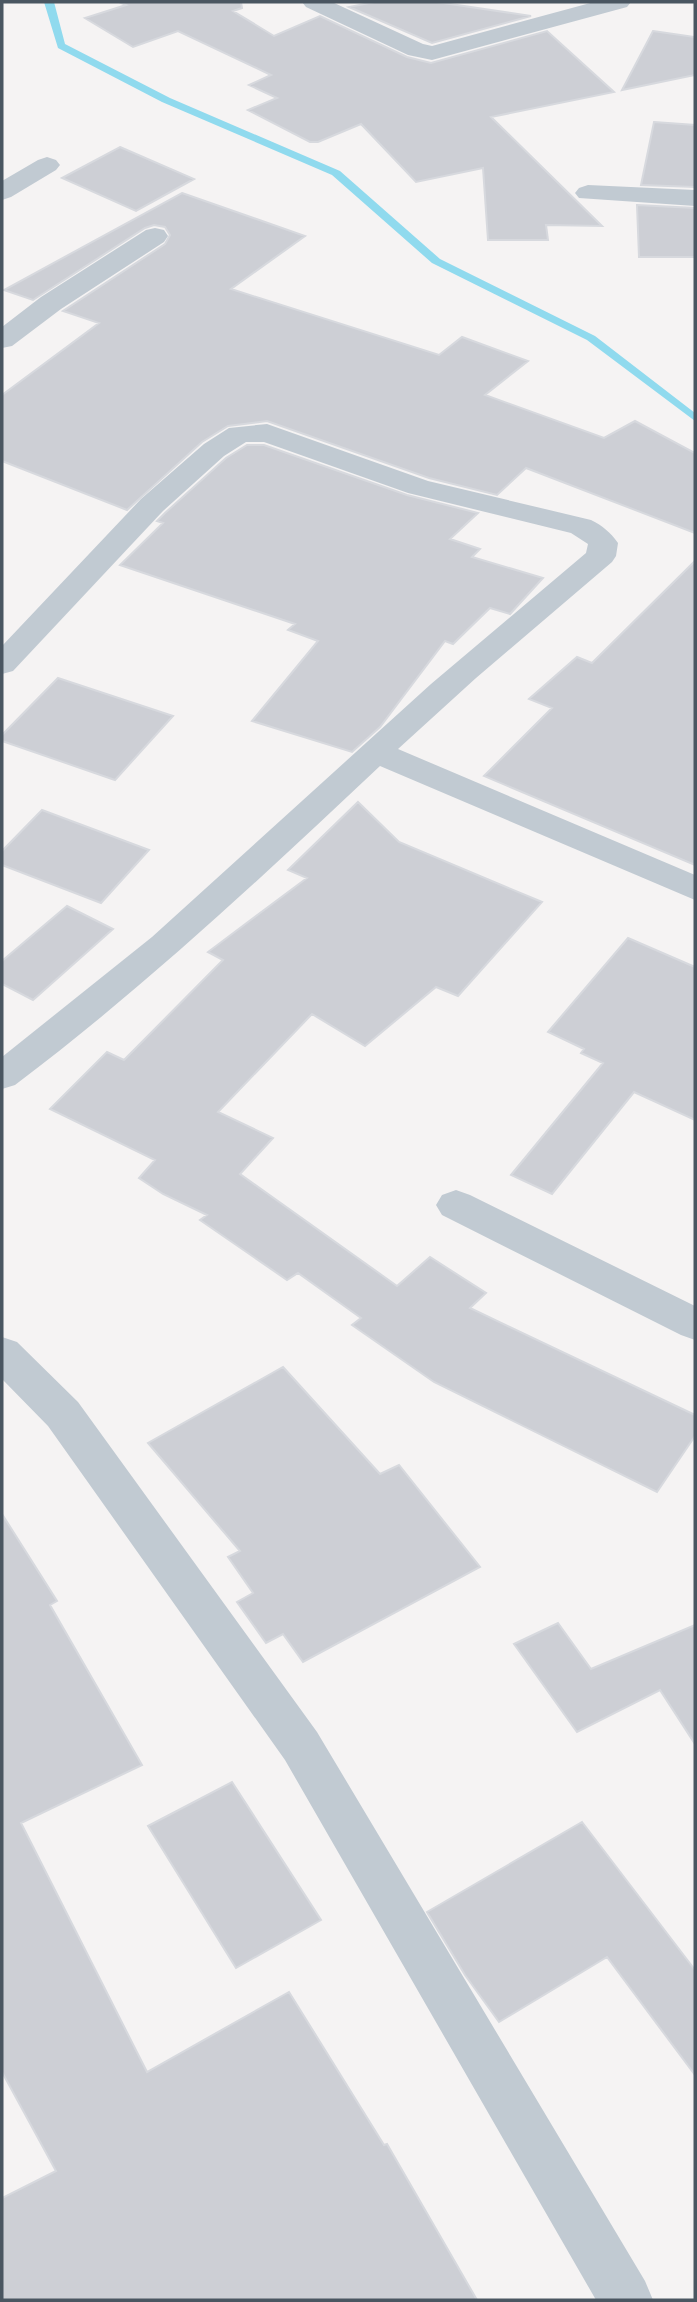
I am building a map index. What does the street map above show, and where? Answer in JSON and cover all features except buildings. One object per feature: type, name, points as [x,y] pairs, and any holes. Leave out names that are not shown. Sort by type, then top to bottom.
[{"type":"street","points":[[314,2],[416,50],[432,53],[619,2]]},
{"type":"street","points":[[2,192],[47,165]]},
{"type":"street","points":[[588,193],[695,198]]},
{"type":"street","points":[[2,340],[51,303],[155,236]]},
{"type":"street","points":[[2,664],[152,505],[214,450],[239,434],[267,433],[418,488],[580,526],[594,533],[603,543],[601,556],[376,752],[293,830],[70,1025],[2,1076]]},
{"type":"street","points":[[376,752],[695,888]]},
{"type":"street","points":[[456,1205],[695,1324]]},
{"type":"street","points":[[2,1353],[63,1414],[301,1745],[626,2300]]},
{"type":"waterway","points":[[49,2],[61,46],[166,100],[336,173],[436,261],[591,338],[695,418]]}]
